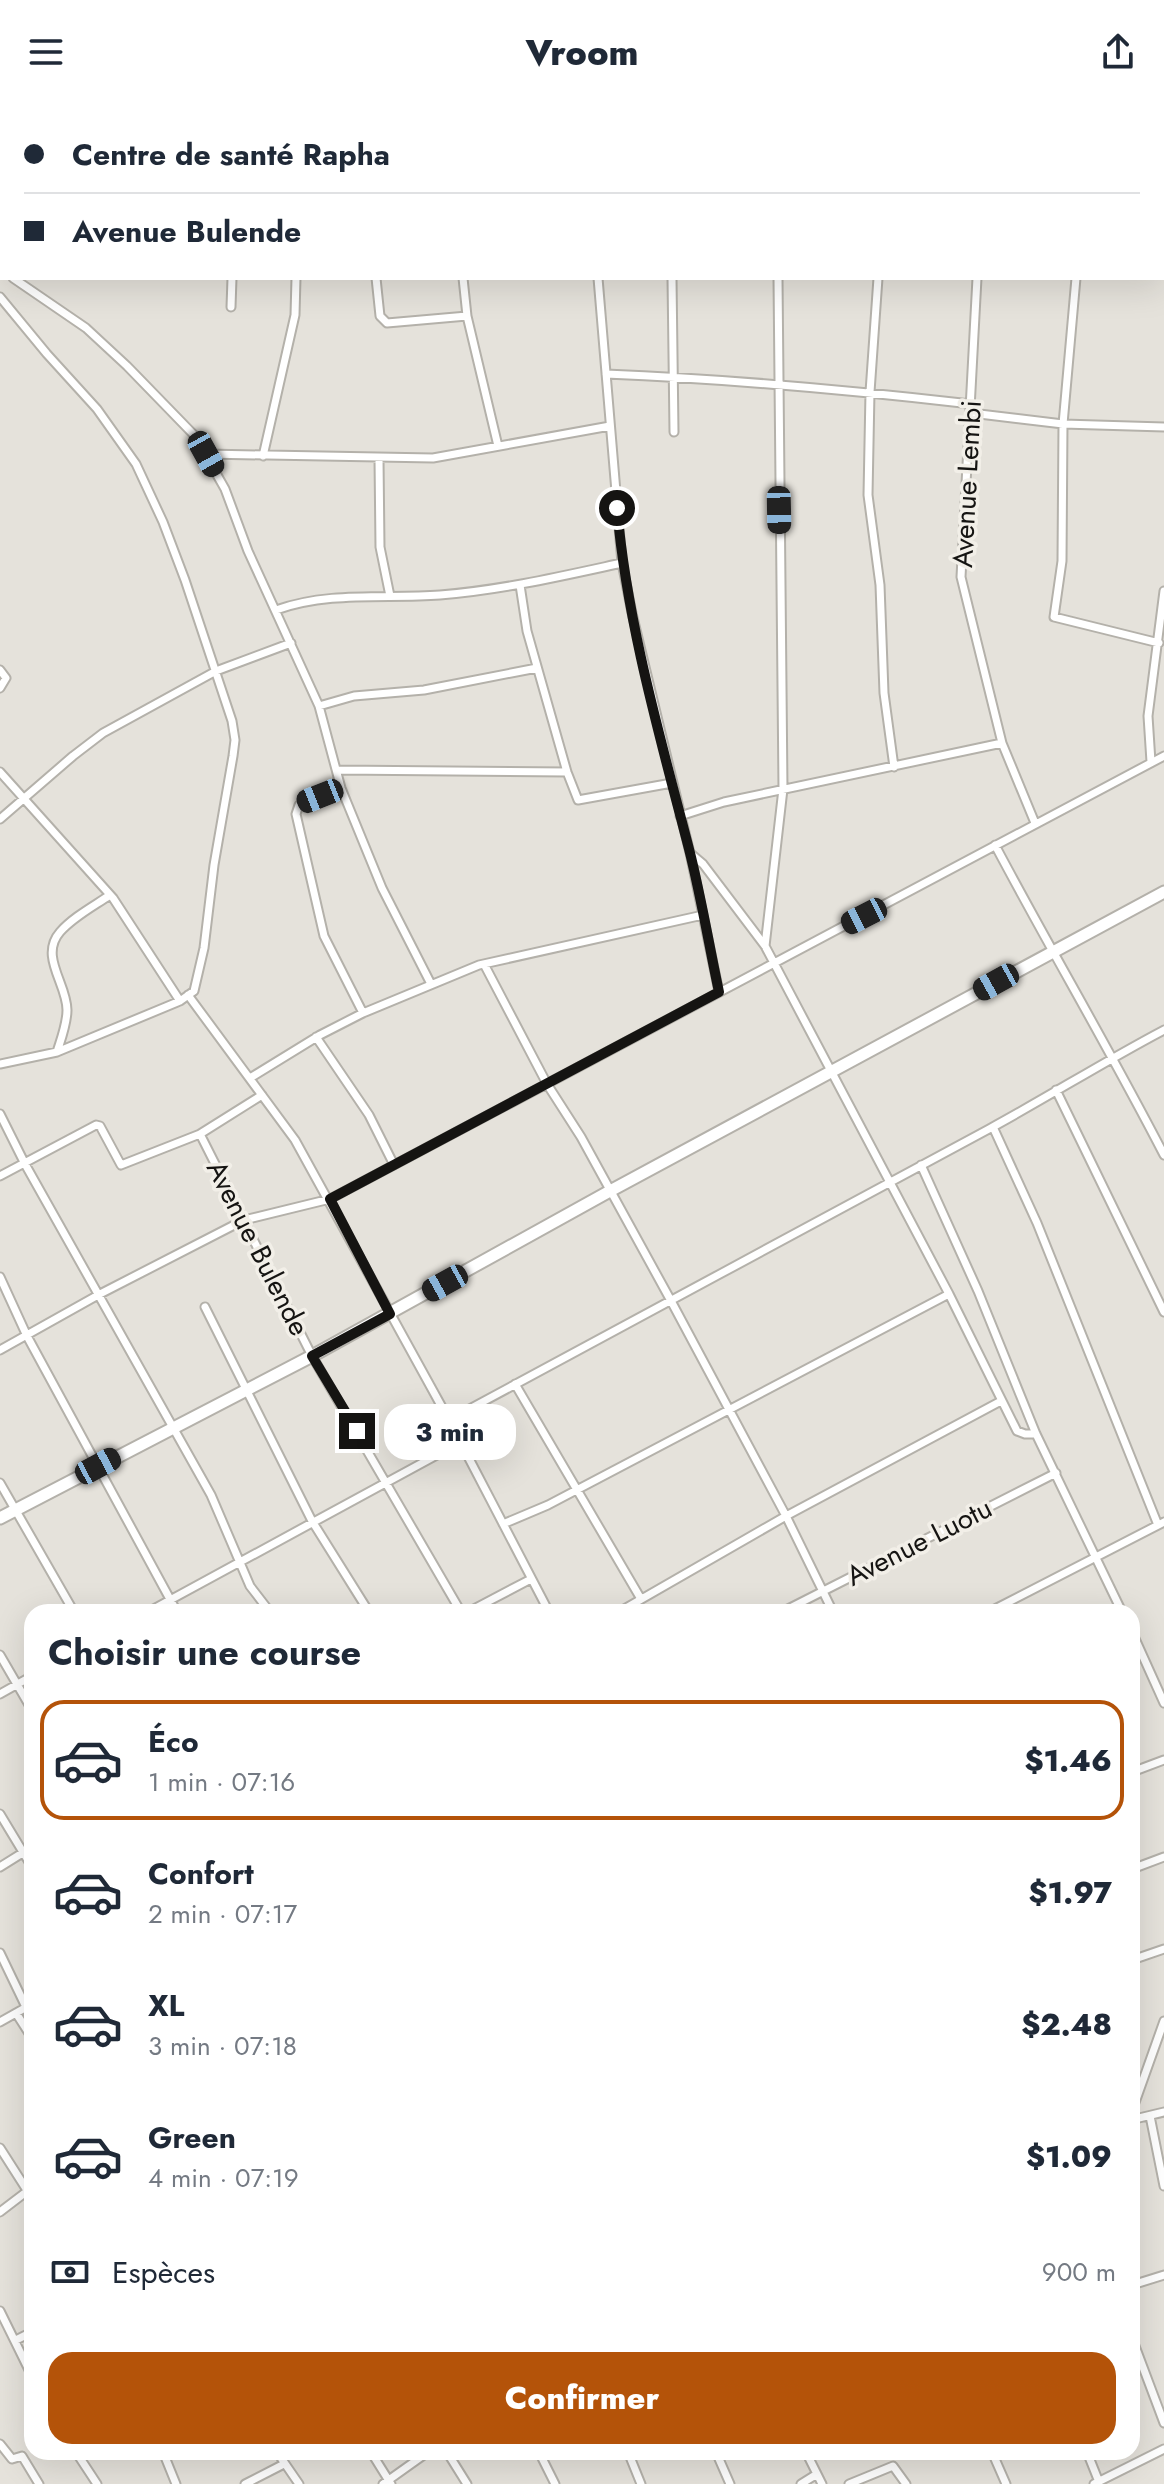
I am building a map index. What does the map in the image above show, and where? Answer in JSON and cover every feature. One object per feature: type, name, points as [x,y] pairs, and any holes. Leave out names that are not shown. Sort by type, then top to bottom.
[{"type":"street","points":[[16,280],[86,328],[174,413],[195,436],[206,454],[225,489],[248,551],[319,706],[341,788],[388,900],[431,984]]},
{"type":"street","points":[[231,307],[232,280]]},
{"type":"street","points":[[263,456],[295,315],[296,280]]},
{"type":"street","points":[[376,280],[383,321],[467,316]]},
{"type":"street","points":[[463,280],[467,316],[498,446]]},
{"type":"street","points":[[598,280],[622,563],[719,992]]},
{"type":"street","points":[[672,280],[674,432]]},
{"type":"street","points":[[765,946],[783,789],[778,280]]},
{"type":"street","points":[[878,280],[870,392],[868,495],[880,585],[884,693],[894,767]]},
{"type":"street","name":"Avenue Lembi","points":[[977,280],[961,577],[1002,743],[1035,823]]},
{"type":"street","points":[[1076,280],[1063,424],[1062,561],[1054,617],[1161,639]]},
{"type":"street","points":[[0,297],[97,409],[136,464],[169,535],[216,671],[235,740],[197,984],[180,1001],[57,1052],[0,1064]]},
{"type":"street","points":[[606,374],[870,392],[971,404]]},
{"type":"street","points":[[971,413],[1063,424],[1164,427]]},
{"type":"street","points":[[206,454],[433,458],[610,426]]},
{"type":"street","points":[[379,459],[380,547],[390,596]]},
{"type":"street","points":[[276,610],[296,602],[324,598],[438,595],[520,585],[622,563]]},
{"type":"street","points":[[520,585],[527,631],[576,797],[581,801],[672,783]]},
{"type":"street","points":[[1151,762],[1148,716],[1161,639],[1164,591]]},
{"type":"street","points":[[0,819],[103,733],[216,671],[291,643]]},
{"type":"street","points":[[319,706],[354,696],[424,690],[537,668]]},
{"type":"street","points":[[0,670],[6,678],[0,688]]},
{"type":"street","points":[[680,816],[724,802],[1002,743]]},
{"type":"street","points":[[0,1350],[100,1294],[244,1220],[330,1199],[1164,756]]},
{"type":"street","points":[[337,770],[567,772]]},
{"type":"street","points":[[0,772],[110,895],[180,1001]]},
{"type":"street","points":[[341,788],[299,805],[296,814],[324,936],[363,1013]]},
{"type":"street","points":[[995,845],[1164,1155]]},
{"type":"street","points":[[690,853],[703,864],[765,946],[949,1294],[1017,1431],[1036,1434]]},
{"type":"street","points":[[0,1518],[312,1356],[1164,892]]},
{"type":"street","points":[[57,1052],[67,1012],[66,999],[51,956],[53,945],[61,931],[110,895]]},
{"type":"street","points":[[250,1078],[316,1037],[363,1013],[484,964],[703,915]]},
{"type":"street","points":[[484,964],[547,1084],[564,1107],[670,1299],[830,1604]]},
{"type":"street","points":[[188,995],[295,1140],[330,1199],[545,1604]]},
{"type":"street","points":[[449,1420],[993,1127],[1164,1030]]},
{"type":"street","points":[[316,1037],[369,1115],[394,1165]]},
{"type":"street","points":[[1056,1090],[1164,1312]]},
{"type":"street","points":[[0,1176],[96,1125],[100,1126],[120,1165],[200,1134],[262,1095]]},
{"type":"street","points":[[0,1114],[221,1514],[250,1586],[264,1604]]},
{"type":"street","points":[[993,1127],[1037,1223],[1161,1524],[1004,1604]]},
{"type":"street","name":"Avenue Bulende","points":[[200,1134],[312,1356],[456,1604]]},
{"type":"street","points":[[921,1165],[978,1291],[1036,1434],[1118,1604]]},
{"type":"street","points":[[0,1277],[27,1336],[173,1604]]},
{"type":"street","points":[[503,1524],[578,1490],[949,1294]]},
{"type":"street","points":[[205,1307],[312,1521],[364,1604]]},
{"type":"street","points":[[515,1384],[641,1599]]},
{"type":"street","points":[[633,1604],[786,1516],[1001,1401]]},
{"type":"street","points":[[162,1604],[459,1443]]},
{"type":"street","name":"Avenue Luotu","points":[[797,1604],[1056,1473]]},
{"type":"street","points":[[0,1483],[69,1604]]},
{"type":"street","points":[[483,1604],[531,1579]]},
{"type":"street","points":[[0,1655],[24,1696]]},
{"type":"street","points":[[1140,1657],[1164,1703]]},
{"type":"street","points":[[0,1694],[24,1680]]},
{"type":"street","points":[[1140,1769],[1164,1760]]},
{"type":"street","points":[[0,1814],[24,1852],[0,1867]]},
{"type":"street","points":[[1140,1866],[1164,1857]]},
{"type":"street","points":[[1140,1957],[1164,1949]]},
{"type":"street","points":[[0,1953],[24,1997]]},
{"type":"street","points":[[0,2022],[24,2009]]},
{"type":"street","points":[[16,2013],[24,2026]]},
{"type":"street","points":[[1140,2088],[1164,2021]]},
{"type":"street","points":[[1140,2117],[1164,2112]]},
{"type":"street","points":[[1150,2116],[1164,2186]]},
{"type":"street","points":[[0,2148],[24,2182]]},
{"type":"street","points":[[0,2212],[24,2197]]},
{"type":"street","points":[[1140,2282],[1164,2275]]},
{"type":"street","points":[[0,2311],[24,2358]]},
{"type":"street","points":[[16,2340],[24,2336]]},
{"type":"street","points":[[1140,2359],[1164,2423]]},
{"type":"street","points":[[0,2444],[12,2459],[22,2456],[24,2459]]},
{"type":"street","points":[[1090,2460],[1097,2483],[1164,2449]]},
{"type":"street","points":[[24,2460],[39,2484]]},
{"type":"street","points":[[81,2460],[97,2484]]},
{"type":"street","points":[[166,2460],[176,2484]]},
{"type":"street","points":[[282,2460],[299,2484]]},
{"type":"street","points":[[375,2460],[388,2483],[418,2460]]},
{"type":"street","points":[[452,2460],[467,2484]]},
{"type":"street","points":[[543,2460],[555,2484]]},
{"type":"street","points":[[631,2460],[641,2484]]},
{"type":"street","points":[[720,2460],[730,2484]]},
{"type":"street","points":[[810,2460],[822,2484]]},
{"type":"street","points":[[996,2460],[1006,2484]]},
{"type":"street","points":[[245,2484],[284,2464]]},
{"type":"street","points":[[849,2484],[893,2466],[906,2484]]},
{"type":"street","points":[[801,2484],[817,2474]]},
{"type":"route","points":[[357,1431],[312,1356],[390,1314],[330,1199],[719,992],[690,853],[632,613],[622,563],[617,508]]}]
